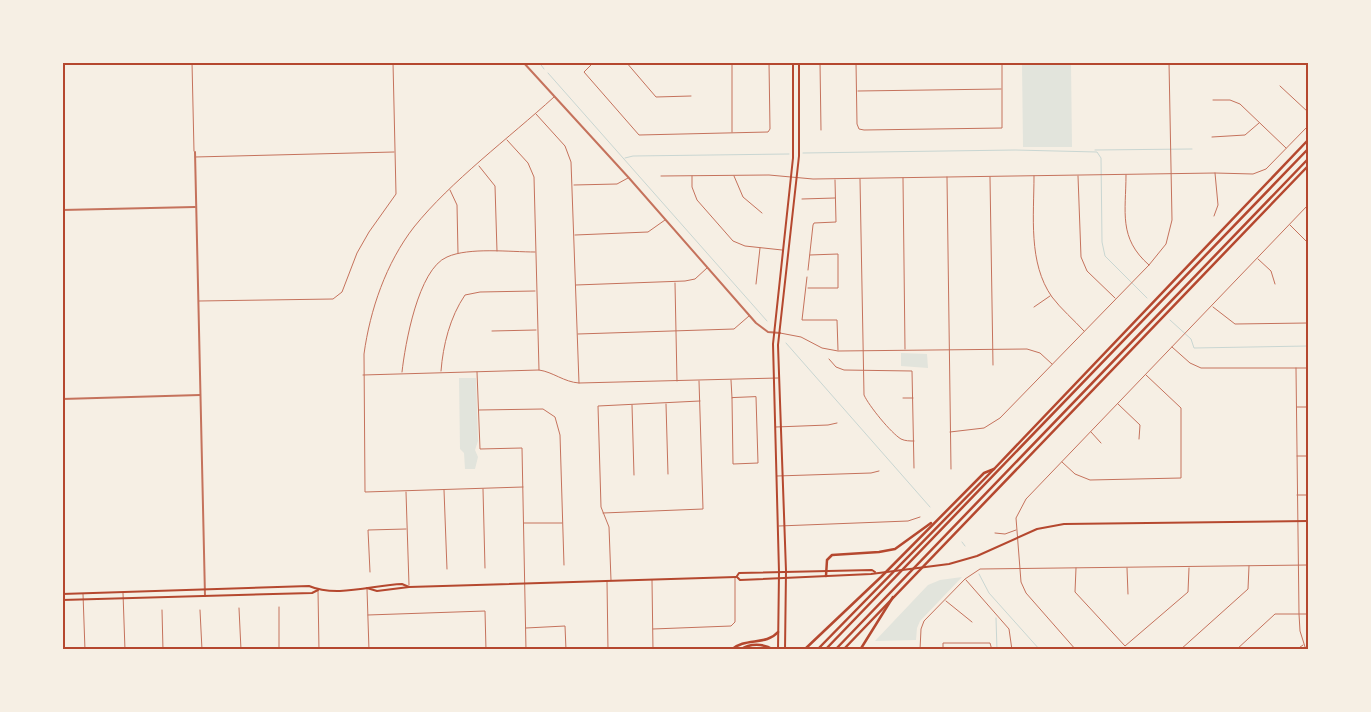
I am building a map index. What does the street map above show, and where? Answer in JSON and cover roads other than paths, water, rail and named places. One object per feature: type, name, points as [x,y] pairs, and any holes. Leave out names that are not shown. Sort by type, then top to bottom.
[{"type":"highway","points":[[817,650],[995,468],[1308,140]]},
{"type":"highway","points":[[825,650],[1308,149]]},
{"type":"highway","points":[[835,650],[1308,159]]},
{"type":"highway","points":[[843,650],[894,594],[1308,166]]},
{"type":"highway","points":[[804,650],[881,577],[940,515],[984,473],[995,468]]},
{"type":"highway","points":[[826,576],[827,560],[832,555],[895,549],[940,515]]},
{"type":"highway","points":[[860,650],[894,594]]},
{"type":"highway","points":[[731,650],[743,642],[768,639],[778,632]]},
{"type":"highway","points":[[740,650],[751,645],[766,645],[774,650]]},
{"type":"main road","points":[[778,650],[779,572],[773,378],[774,333],[791,177],[793,62]]},
{"type":"main road","points":[[785,650],[786,571],[779,378],[780,333],[800,141],[800,62]]},
{"type":"main road","points":[[367,588],[377,591],[610,580],[736,577],[740,580],[826,576],[934,566],[977,556],[1043,528],[1064,524],[1308,521]]},
{"type":"main road","points":[[736,577],[739,573],[786,571],[872,570],[875,572]]},
{"type":"main road","points":[[62,600],[312,593],[318,590],[402,584],[409,588]]},
{"type":"main road","points":[[62,594],[310,586],[318,590]]},
{"type":"main road","points":[[298,593],[301,587]]},
{"type":"street","points":[[192,62],[205,596]]},
{"type":"street","points":[[198,301],[333,299],[342,292],[357,253],[369,232],[396,194],[393,62]]},
{"type":"street","points":[[523,62],[760,326],[774,333],[801,337],[822,348],[838,351],[1031,349],[1040,353],[1052,364]]},
{"type":"street","points":[[594,62],[584,72],[639,135],[768,132],[770,129],[769,62]]},
{"type":"street","points":[[626,62],[656,97],[692,96]]},
{"type":"street","points":[[732,62],[732,133]]},
{"type":"street","points":[[820,62],[821,130]]},
{"type":"street","points":[[856,62],[857,124],[859,129],[1002,128],[1002,62]]},
{"type":"street","points":[[950,432],[977,430],[992,424],[1149,265],[1166,244],[1171,230],[1169,62]]},
{"type":"street","points":[[1211,64],[1240,62]]},
{"type":"street","points":[[1280,86],[1308,112]]},
{"type":"street","points":[[856,91],[1002,89]]},
{"type":"street","points":[[523,487],[365,492],[363,375],[367,332],[380,290],[413,229],[449,190],[554,97]]},
{"type":"street","points":[[1213,100],[1230,100],[1240,104],[1286,148]]},
{"type":"street","points":[[536,114],[568,151],[572,162],[579,383]]},
{"type":"street","points":[[1212,137],[1246,135],[1260,123]]},
{"type":"street","points":[[661,176],[734,175],[797,178],[903,178],[1171,173],[1253,174],[1266,169],[1308,126]]},
{"type":"street","points":[[507,140],[528,164],[533,173],[539,370]]},
{"type":"street","points":[[195,157],[395,152]]},
{"type":"street","points":[[478,165],[495,186],[497,252]]},
{"type":"street","points":[[1214,216],[1218,205],[1215,173]]},
{"type":"street","points":[[1126,174],[1128,240],[1138,256],[1149,265]]},
{"type":"street","points":[[734,175],[742,197],[762,213]]},
{"type":"street","points":[[1078,175],[1081,258],[1087,271],[1116,299]]},
{"type":"street","points":[[692,176],[692,187],[697,200],[733,241],[745,246],[783,250]]},
{"type":"street","points":[[990,176],[993,365]]},
{"type":"street","points":[[1034,176],[1036,260],[1044,285],[1085,331]]},
{"type":"street","points":[[947,177],[951,469]]},
{"type":"street","points":[[574,185],[618,184],[629,178]]},
{"type":"street","points":[[808,270],[814,223],[836,222],[836,178]]},
{"type":"street","points":[[860,178],[864,395],[867,402],[896,435],[903,440],[914,441]]},
{"type":"street","points":[[903,178],[905,350]]},
{"type":"street","points":[[449,190],[457,205],[458,254]]},
{"type":"street","points":[[802,199],[836,198]]},
{"type":"street","points":[[1076,650],[1026,593],[1021,582],[1016,518],[1026,499],[1308,205]]},
{"type":"street","points":[[62,210],[196,207]]},
{"type":"street","points":[[575,235],[648,232],[665,220]]},
{"type":"street","points":[[1290,225],[1308,243]]},
{"type":"street","points":[[756,284],[760,248]]},
{"type":"street","points":[[402,373],[406,338],[418,297],[434,268],[445,257],[458,254],[536,252]]},
{"type":"street","points":[[806,288],[838,288],[838,254],[810,255]]},
{"type":"street","points":[[1258,258],[1271,271],[1275,284]]},
{"type":"street","points":[[576,285],[675,282],[695,279],[708,268]]},
{"type":"street","points":[[807,277],[802,320],[837,320],[838,351]]},
{"type":"street","points":[[675,282],[677,381]]},
{"type":"street","points":[[441,372],[442,354],[452,322],[465,295],[480,292],[536,291]]},
{"type":"street","points":[[1034,307],[1051,295]]},
{"type":"street","points":[[1212,306],[1235,324],[1308,324]]},
{"type":"street","points":[[578,334],[734,329],[750,316]]},
{"type":"street","points":[[492,331],[537,330]]},
{"type":"street","points":[[1172,347],[1190,363],[1201,368],[1308,368]]},
{"type":"street","points":[[829,359],[836,368],[912,371],[914,468]]},
{"type":"street","points":[[1296,368],[1299,614],[1300,631],[1306,650]]},
{"type":"street","points":[[363,375],[539,370],[553,372],[564,379],[579,383],[779,378]]},
{"type":"street","points":[[477,372],[480,449],[522,448],[526,650]]},
{"type":"street","points":[[1062,461],[1075,474],[1090,480],[1181,478],[1181,408],[1146,374]]},
{"type":"street","points":[[731,379],[734,464],[758,463],[756,398],[732,398]]},
{"type":"street","points":[[602,513],[703,509],[699,380]]},
{"type":"street","points":[[62,399],[200,395]]},
{"type":"street","points":[[903,398],[913,398]]},
{"type":"street","points":[[610,580],[609,526],[602,513],[598,406],[700,402]]},
{"type":"street","points":[[666,403],[668,474]]},
{"type":"street","points":[[632,404],[634,475]]},
{"type":"street","points":[[1117,404],[1140,425],[1139,439]]},
{"type":"street","points":[[1297,407],[1308,407]]},
{"type":"street","points":[[479,410],[543,409],[555,416],[560,435],[564,565]]},
{"type":"street","points":[[775,427],[837,423]]},
{"type":"street","points":[[1090,432],[1101,443]]},
{"type":"street","points":[[1297,456],[1308,456]]},
{"type":"street","points":[[776,476],[879,471]]},
{"type":"street","points":[[482,488],[485,568]]},
{"type":"street","points":[[444,489],[447,569]]},
{"type":"street","points":[[406,491],[409,588]]},
{"type":"street","points":[[1298,495],[1308,495]]},
{"type":"street","points":[[777,526],[908,521],[920,517]]},
{"type":"street","points":[[524,523],[562,523]]},
{"type":"street","points":[[370,572],[368,530],[407,529]]},
{"type":"street","points":[[994,533],[1006,534],[1017,530]]},
{"type":"street","points":[[920,650],[921,628],[924,621],[965,579],[980,569],[1308,565]]},
{"type":"street","points":[[1076,567],[1075,592],[1125,646],[1188,592],[1189,566]]},
{"type":"street","points":[[1180,650],[1248,590],[1249,566]]},
{"type":"street","points":[[1127,568],[1128,594]]},
{"type":"street","points":[[653,629],[730,626],[735,622],[736,577]]},
{"type":"street","points":[[652,579],[654,650]]},
{"type":"street","points":[[965,579],[1009,629],[1012,637],[1012,650]]},
{"type":"street","points":[[607,581],[608,650]]},
{"type":"street","points":[[367,588],[369,650]]},
{"type":"street","points":[[318,590],[319,650]]},
{"type":"street","points":[[123,592],[125,650]]},
{"type":"street","points":[[83,593],[85,650]]},
{"type":"street","points":[[945,600],[972,622]]},
{"type":"street","points":[[279,607],[279,650]]},
{"type":"street","points":[[239,608],[241,650]]},
{"type":"street","points":[[162,610],[163,650]]},
{"type":"street","points":[[200,610],[202,650]]},
{"type":"street","points":[[368,615],[485,611],[486,650]]},
{"type":"street","points":[[1236,650],[1275,614],[1308,614]]},
{"type":"street","points":[[526,628],[565,626],[566,650]]},
{"type":"street","points":[[943,650],[943,643],[990,643],[992,650]]},
{"type":"street","points":[[1296,650],[1304,645]]},
{"type":"waterway","points":[[539,62],[544,69]]},
{"type":"waterway","points":[[548,73],[767,321]]},
{"type":"waterway","points":[[1095,150],[1192,149]]},
{"type":"waterway","points":[[803,153],[1015,150],[1097,152],[1101,158],[1102,242],[1105,256],[1147,298]]},
{"type":"waterway","points":[[625,158],[633,156],[789,154]]},
{"type":"waterway","points":[[1170,320],[1191,339],[1194,348],[1308,346]]},
{"type":"waterway","points":[[786,343],[930,507]]},
{"type":"waterway","points":[[962,542],[965,546]]},
{"type":"waterway","points":[[979,574],[989,593],[1040,650]]},
{"type":"waterway","points":[[996,618],[997,650]]}]
